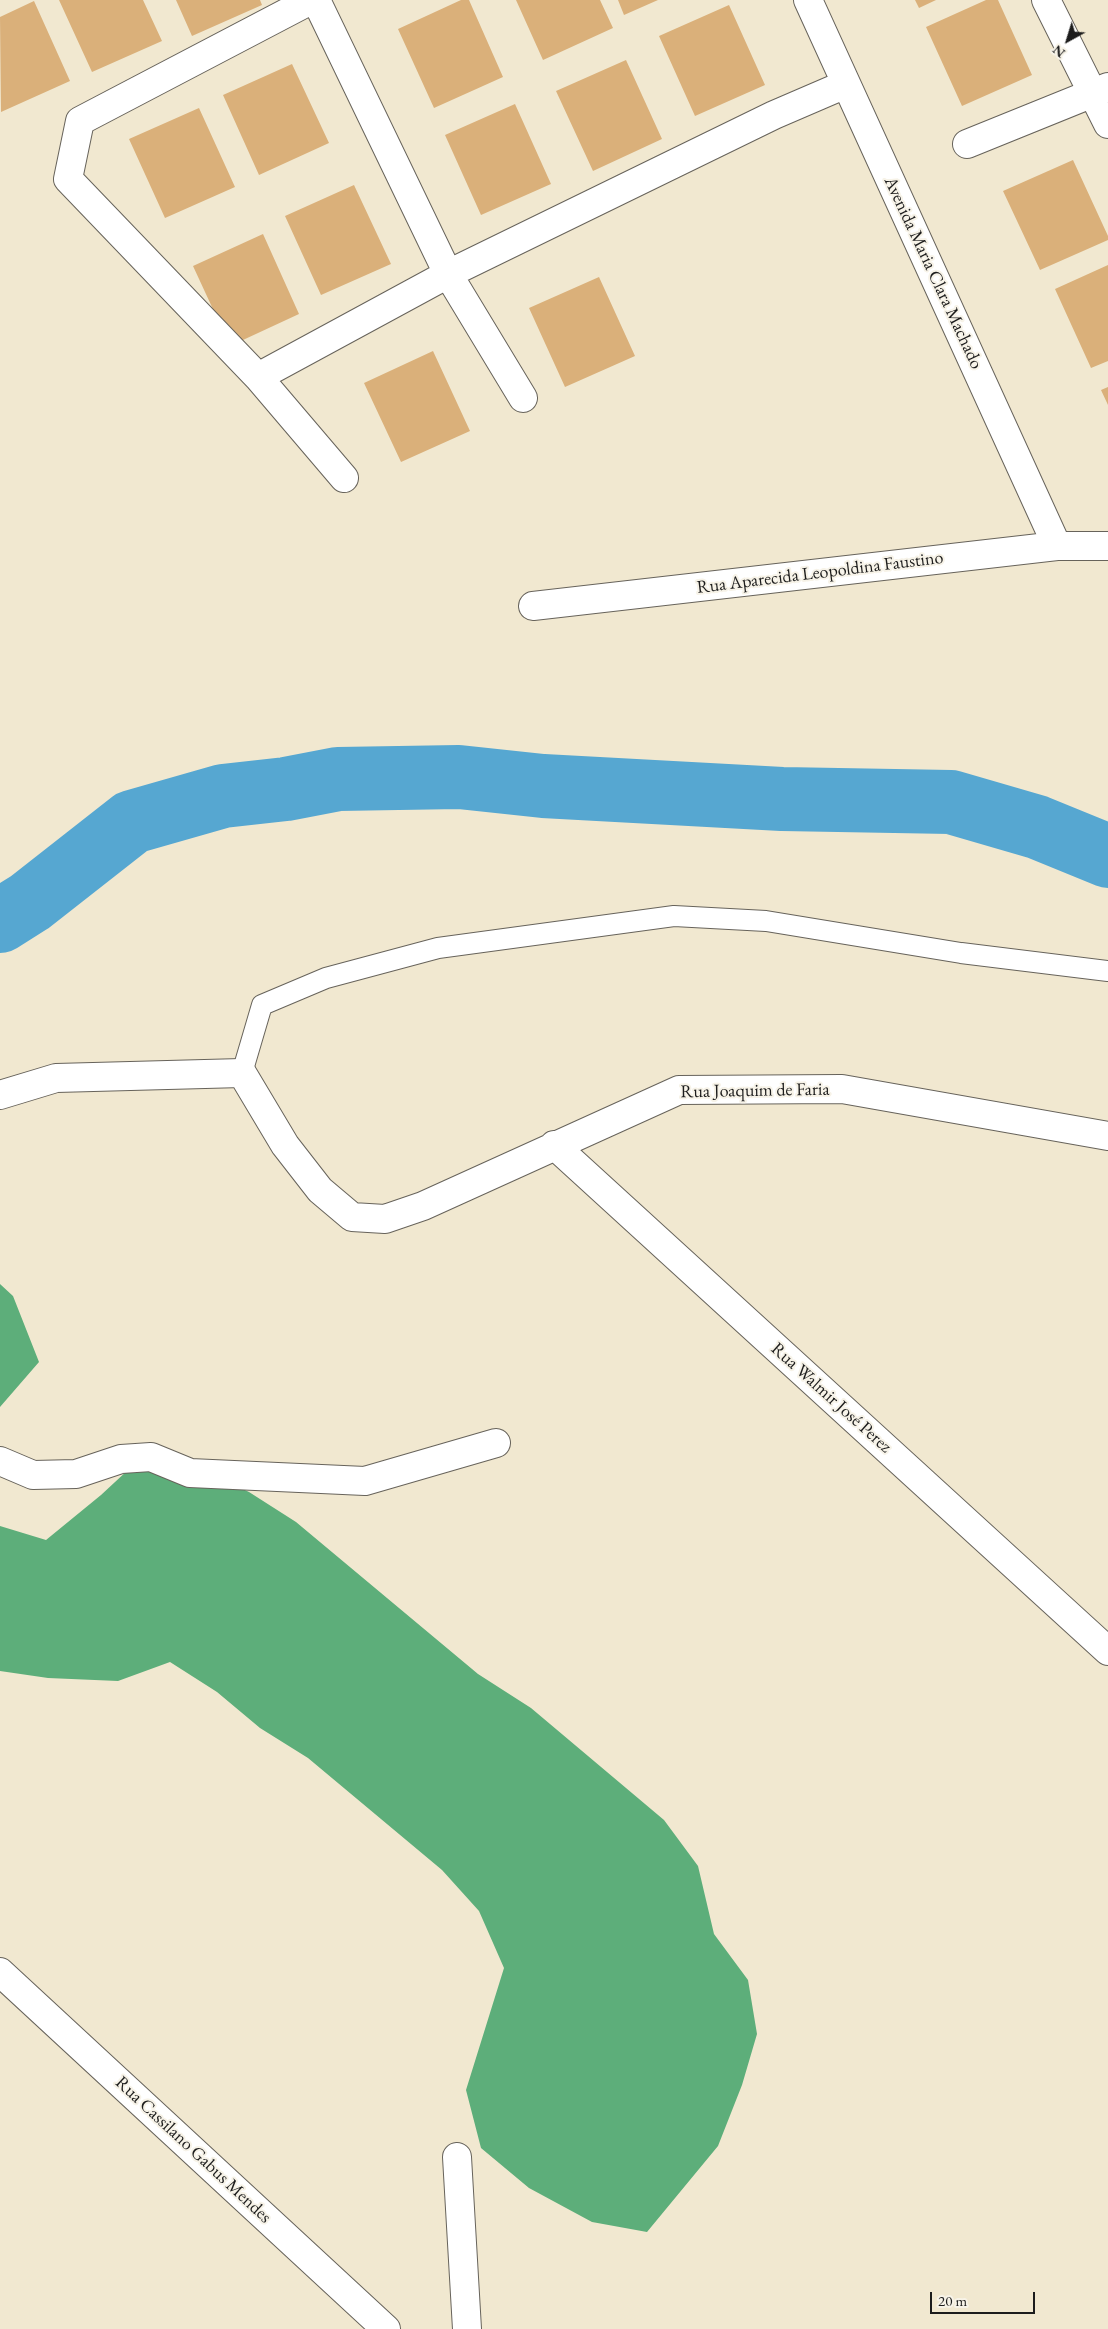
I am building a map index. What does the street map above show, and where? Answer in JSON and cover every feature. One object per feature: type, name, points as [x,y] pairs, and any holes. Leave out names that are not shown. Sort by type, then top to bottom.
[{"type":"street","points":[[311,0],[80,121],[68,179],[258,377],[344,478]]},
{"type":"street","points":[[316,0],[448,274],[523,398]]},
{"type":"street","name":"Avenida Maria Clara Machado","points":[[808,0],[1057,546]]},
{"type":"street","points":[[1046,0],[1101,90],[1108,124]]},
{"type":"street","points":[[258,377],[448,274],[774,115],[846,84]]},
{"type":"street","points":[[967,144],[1101,90]]},
{"type":"street","name":"Rua Aparecida Leopoldina Faustino","points":[[533,606],[1057,546],[1108,546]]},
{"type":"street","points":[[0,1095],[56,1078],[242,1073]]},
{"type":"street","name":"Rua Joaquim de Faria","points":[[242,1073],[285,1145],[320,1190],[352,1217],[384,1219],[423,1206],[679,1090],[842,1089],[1108,1136]]},
{"type":"street","name":"Rua Walmir José Perez","points":[[554,1145],[1108,1651]]},
{"type":"street","points":[[0,1461],[33,1475],[76,1474],[121,1459],[151,1457],[190,1473],[365,1480],[496,1443]]},
{"type":"street","name":"Rua Cassilano Gabus Mendes","points":[[0,1972],[386,2329]]},
{"type":"street","points":[[457,2157],[466,2329]]},
{"type":"lane","points":[[242,1073],[262,1005],[326,978],[438,948],[674,916],[766,920],[961,952],[1108,971]]},
{"type":"green space","points":[[0,1284],[13,1296],[39,1362],[0,1407]]},
{"type":"green space","points":[[142,1457],[197,1467],[249,1492],[296,1522],[478,1674],[531,1708],[664,1820],[698,1866],[714,1934],[748,1980],[757,2034],[742,2085],[718,2146],[647,2232],[592,2222],[529,2188],[481,2148],[466,2090],[504,1968],[479,1911],[442,1870],[308,1758],[260,1728],[217,1692],[170,1662],[118,1681],[48,1678],[0,1671],[0,1526],[46,1540],[101,1495]]},
{"type":"building","points":[[59,0],[143,0],[162,41],[92,72]]},
{"type":"building","points":[[176,0],[260,0],[262,5],[192,36]]},
{"type":"building","points":[[461,0],[469,0],[503,77],[434,108],[398,29]]},
{"type":"building","points":[[516,0],[600,0],[613,28],[543,60]]},
{"type":"building","points":[[618,0],[658,0],[624,15]]},
{"type":"building","points":[[915,0],[936,0],[919,8]]},
{"type":"building","points":[[986,0],[998,0],[1032,75],[962,106],[926,27]]},
{"type":"building","points":[[34,1],[70,81],[1,112],[0,17]]},
{"type":"building","points":[[729,5],[765,85],[695,116],[659,36]]},
{"type":"building","points":[[626,60],[662,139],[593,171],[556,91]]},
{"type":"building","points":[[292,64],[329,143],[259,175],[223,95]]},
{"type":"building","points":[[515,104],[551,184],[481,215],[445,135]]},
{"type":"building","points":[[199,108],[235,187],[165,218],[129,139]]},
{"type":"building","points":[[1073,160],[1108,236],[1108,240],[1040,270],[1003,191]]},
{"type":"building","points":[[354,185],[391,264],[321,295],[285,216]]},
{"type":"building","points":[[263,234],[299,314],[230,346],[193,266]]},
{"type":"building","points":[[1108,265],[1108,361],[1091,368],[1055,289]]},
{"type":"building","points":[[599,277],[635,356],[565,387],[529,308]]},
{"type":"building","points":[[433,351],[470,431],[401,462],[364,383]]},
{"type":"building","points":[[1108,387],[1108,405],[1101,390]]},
{"type":"waterway","points":[[0,921],[30,902],[132,822],[223,796],[286,789],[338,779],[459,777],[543,786],[782,799],[951,802],[1037,827],[1108,856]]}]
